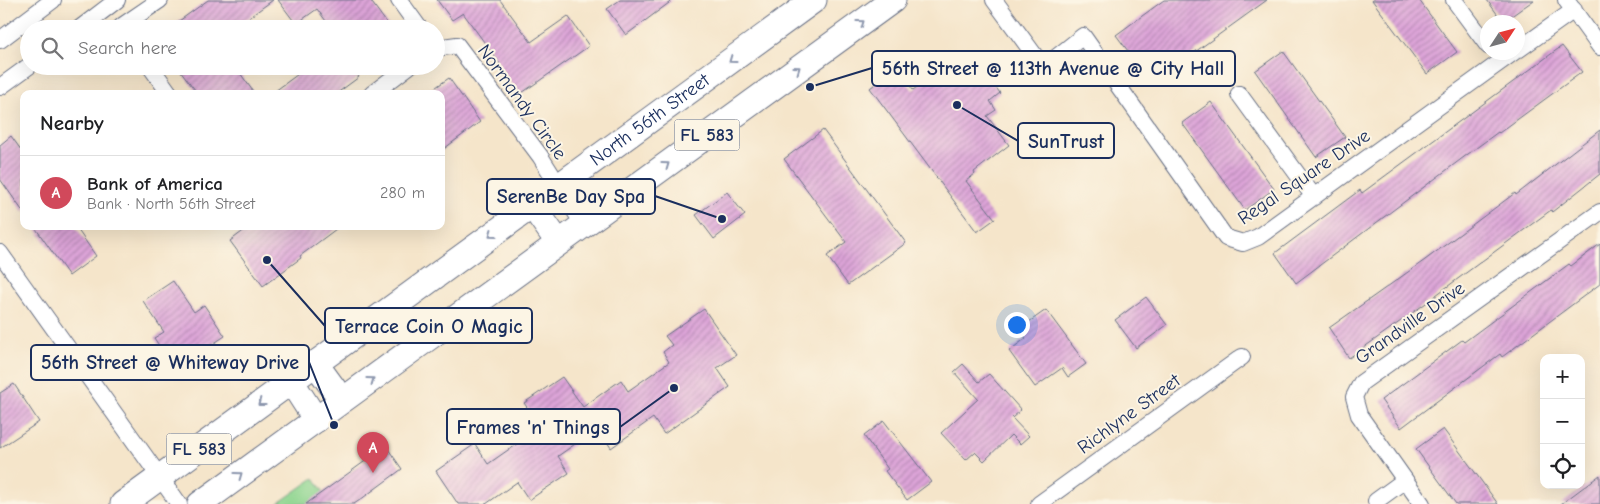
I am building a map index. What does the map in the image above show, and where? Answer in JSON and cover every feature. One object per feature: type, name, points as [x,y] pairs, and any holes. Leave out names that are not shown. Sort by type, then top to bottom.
[{"type":"main road","name":"North 56th Street","points":[[123,504],[814,0]]},
{"type":"main road","name":"FL 583","points":[[200,504],[893,0]]},
{"type":"main road","points":[[532,205],[558,242]]},
{"type":"main road","points":[[315,364],[342,400]]},
{"type":"main road","points":[[291,382],[316,420]]},
{"type":"street","points":[[26,20],[53,0]]},
{"type":"street","points":[[133,20],[160,0]]},
{"type":"street","points":[[399,0],[413,20]]},
{"type":"street","name":"Regal Square Drive","points":[[994,0],[1042,64],[1053,60],[1083,36],[1226,238],[1243,243],[1258,237],[1314,197],[1493,60]]},
{"type":"street","points":[[1454,0],[1480,35]]},
{"type":"street","points":[[90,20],[113,3],[120,20]]},
{"type":"street","points":[[1525,44],[1570,5],[1600,47]]},
{"type":"street","points":[[0,40],[20,25]]},
{"type":"street","name":"Normandy Circle","points":[[445,47],[456,46],[540,156],[583,224]]},
{"type":"street","points":[[0,87],[20,73]]},
{"type":"street","points":[[156,75],[167,90]]},
{"type":"street","points":[[377,90],[397,75]]},
{"type":"street","points":[[1239,94],[1314,197]]},
{"type":"street","name":"Grandville Drive","points":[[1422,504],[1359,415],[1354,397],[1360,383],[1600,212]]},
{"type":"street","points":[[0,253],[179,504]]},
{"type":"street","name":"Richlyne Street","points":[[1039,504],[1242,357]]},
{"type":"street","points":[[1376,501],[1405,480]]},
{"type":"green space","points":[[314,478],[332,504],[277,504]]},
{"type":"building","points":[[208,0],[273,0],[245,20],[180,20]]},
{"type":"building","points":[[278,0],[370,0],[384,20],[325,20],[317,9],[302,20],[293,20]]},
{"type":"building","points":[[437,0],[500,0],[531,42],[568,16],[589,46],[519,95],[500,64],[463,13],[452,20]]},
{"type":"building","points":[[620,0],[673,0],[626,35],[607,9]]},
{"type":"building","points":[[1164,0],[1267,0],[1152,83],[1116,35]]},
{"type":"building","points":[[1372,0],[1419,0],[1457,52],[1427,74]]},
{"type":"building","points":[[1487,0],[1534,0],[1513,15],[1498,15]]},
{"type":"building","points":[[1562,46],[1582,72],[1464,157],[1296,283],[1275,253],[1360,190],[1362,193]]},
{"type":"building","points":[[1283,51],[1345,137],[1316,157],[1255,71]]},
{"type":"building","points":[[957,57],[964,66],[974,58],[1000,93],[990,101],[996,110],[987,116],[1009,145],[974,172],[975,174],[966,181],[995,219],[977,232],[870,88],[896,68],[913,90]]},
{"type":"building","points":[[184,75],[241,75],[252,90],[195,90]]},
{"type":"building","points":[[297,75],[358,75],[359,77],[341,90],[276,90]]},
{"type":"building","points":[[449,78],[480,122],[445,148],[445,90],[432,90]]},
{"type":"building","points":[[1211,102],[1274,189],[1245,210],[1182,123]]},
{"type":"building","points":[[823,130],[906,243],[848,285],[827,256],[846,242],[784,159]]},
{"type":"building","points":[[1600,130],[1600,174],[1552,212],[1551,210],[1349,358],[1329,328],[1515,193],[1516,195]]},
{"type":"building","points":[[11,136],[20,148],[20,207],[0,179],[0,145]]},
{"type":"building","points":[[727,192],[745,215],[714,239],[696,215]]},
{"type":"building","points":[[37,230],[78,230],[96,256],[69,276]]},
{"type":"building","points":[[245,230],[335,230],[263,286],[230,241]]},
{"type":"building","points":[[1600,244],[1600,284],[1502,357],[1500,354],[1401,428],[1381,400],[1462,340],[1464,342],[1569,264],[1571,266]]},
{"type":"building","points":[[173,281],[194,312],[204,305],[225,336],[175,369],[154,338],[164,332],[143,301]]},
{"type":"building","points":[[1146,297],[1167,325],[1136,348],[1115,320]]},
{"type":"building","points":[[704,309],[736,355],[717,368],[730,387],[664,434],[653,418],[611,448],[598,428],[558,456],[569,473],[529,500],[517,482],[486,504],[458,504],[436,471],[475,444],[488,464],[541,427],[524,403],[562,377],[583,407],[621,380],[628,391],[669,362],[663,352],[672,345],[665,336]]},
{"type":"building","points":[[1046,310],[1086,364],[1068,377],[1062,368],[1035,387],[1009,351],[1026,338],[1019,329]]},
{"type":"building","points":[[963,364],[979,382],[989,374],[1021,410],[1012,418],[1029,436],[1020,444],[1011,435],[984,461],[975,452],[966,460],[941,433],[978,399],[954,372]]},
{"type":"building","points":[[14,384],[39,422],[0,448],[0,393]]},
{"type":"building","points":[[884,421],[931,482],[907,500],[885,471],[888,469],[864,436]]},
{"type":"building","points":[[1443,429],[1498,504],[1456,504],[1416,449]]},
{"type":"building","points":[[386,446],[402,469],[360,500],[354,504],[306,504]]},
{"type":"building","points":[[1600,475],[1600,504],[1561,504],[1581,489],[1585,489],[1585,486]]},
{"type":"place","name":"56th Street @ 113th Avenue @ City Hall","points":[[810,87]]},
{"type":"place","name":"SunTrust","points":[[957,105]]},
{"type":"place","name":"SerenBe Day Spa","points":[[722,219]]},
{"type":"place","name":"Terrace Coin O Magic","points":[[267,260]]},
{"type":"place","name":"Frames 'n' Things","points":[[674,388]]},
{"type":"place","name":"56th Street @ Whiteway Drive","points":[[334,425]]},
{"type":"place","name":"Bank of America","points":[[373,473]]}]
